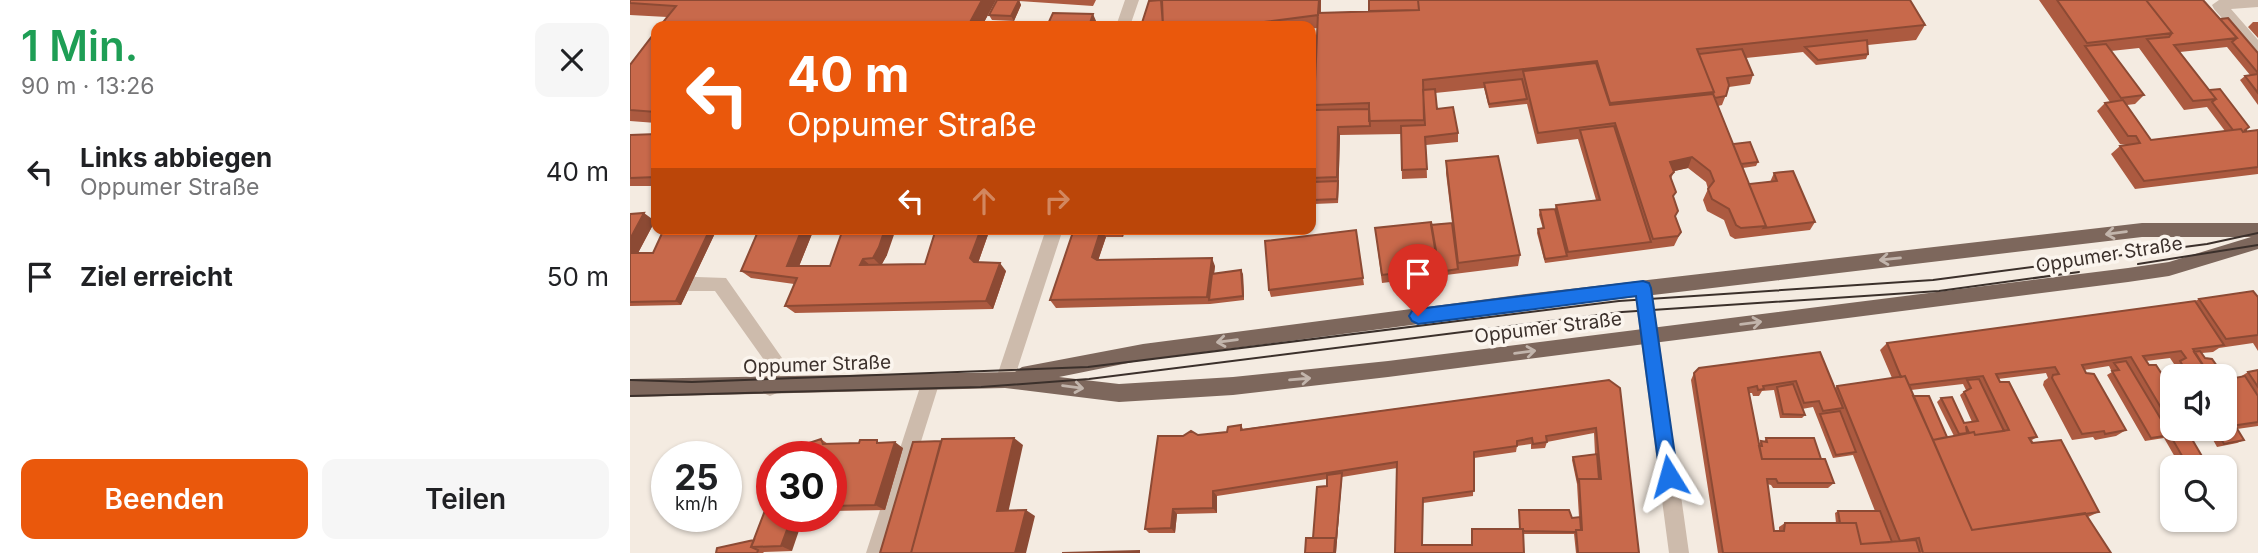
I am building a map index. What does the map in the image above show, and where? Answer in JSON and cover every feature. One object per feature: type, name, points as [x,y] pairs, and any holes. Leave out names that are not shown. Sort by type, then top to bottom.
[{"type":"main road","name":"Oppumer Straße","points":[[630,388],[770,387],[1005,379],[1143,352],[1643,288],[2142,230],[2258,230]]},
{"type":"main road","name":"Oppumer Straße","points":[[1005,379],[1119,393],[1324,377],[1932,302],[2169,269],[2258,242]]},
{"type":"street","points":[[1125,21],[1132,0]]},
{"type":"street","points":[[2258,2],[2219,5],[2258,50]]},
{"type":"street","points":[[1005,379],[1053,235]]},
{"type":"street","points":[[630,291],[638,284],[720,283],[774,358],[770,387]]},
{"type":"street","points":[[1643,288],[1679,553]]},
{"type":"street","points":[[876,553],[931,382]]},
{"type":"building","points":[[630,0],[982,0],[971,21],[664,21],[676,6],[630,3]]},
{"type":"building","points":[[997,0],[1019,0],[1011,16],[989,15]]},
{"type":"building","points":[[1161,0],[1163,21],[1143,21],[1149,1]]},
{"type":"building","points":[[1162,0],[1319,0],[1318,15],[1271,21],[1163,21]]},
{"type":"building","points":[[1369,0],[1418,0],[1419,10],[1369,11]]},
{"type":"building","points":[[1418,0],[1910,0],[1925,25],[1697,49],[1714,92],[1610,103],[1597,61],[1423,80],[1424,120],[1369,121],[1369,103],[1316,105],[1318,13],[1419,10]]},
{"type":"building","points":[[2057,0],[2146,0],[2172,33],[2087,43]]},
{"type":"building","points":[[2146,0],[2203,0],[2237,38],[2174,45],[2216,99],[2193,101],[2147,39],[2169,37],[2172,33]]},
{"type":"building","points":[[1053,13],[1093,14],[1091,21],[1049,21]]},
{"type":"building","points":[[2228,18],[2258,53],[2258,73],[2232,42],[2237,38],[2220,19]]},
{"type":"building","points":[[651,38],[651,112],[630,110],[630,65]]},
{"type":"building","points":[[1867,40],[1868,54],[1818,60],[1805,47]]},
{"type":"building","points":[[2106,44],[2144,95],[2121,98],[2085,46]]},
{"type":"building","points":[[1742,49],[1753,75],[1727,78],[1729,85],[1726,96],[1715,98],[1699,54]]},
{"type":"building","points":[[1596,63],[1610,105],[1713,94],[1766,226],[1741,228],[1736,225],[1729,209],[1712,199],[1708,189],[1714,181],[1710,171],[1692,157],[1670,162],[1674,172],[1670,176],[1676,192],[1673,196],[1678,211],[1675,216],[1681,232],[1678,236],[1653,239],[1615,123],[1538,133],[1523,71]]},
{"type":"building","points":[[2258,74],[2258,93],[2245,76]]},
{"type":"building","points":[[1522,79],[1527,99],[1489,104],[1484,83]]},
{"type":"building","points":[[1435,89],[1437,109],[1453,107],[1458,133],[1425,137],[1427,169],[1402,170],[1401,126],[1425,125],[1423,90]]},
{"type":"building","points":[[2220,89],[2249,127],[2246,131],[2233,130],[2212,102],[2216,99],[2209,90]]},
{"type":"building","points":[[2123,100],[2151,140],[2241,129],[2243,132],[2258,130],[2258,167],[2144,181],[2120,146],[2140,143],[2136,136],[2128,136],[2105,103]]},
{"type":"building","points":[[1369,109],[1370,126],[1338,127],[1337,177],[1316,178],[1316,110]]},
{"type":"building","points":[[1614,126],[1651,242],[1568,252],[1556,205],[1600,200],[1580,130]]},
{"type":"building","points":[[651,134],[651,177],[630,178],[630,135]]},
{"type":"building","points":[[1750,142],[1758,162],[1741,164],[1733,144]]},
{"type":"building","points":[[1498,156],[1520,255],[1458,263],[1446,161]]},
{"type":"building","points":[[1793,171],[1815,222],[1764,228],[1766,226],[1749,184],[1777,181],[1774,173]]},
{"type":"building","points":[[1338,181],[1337,199],[1316,200],[1316,182]]},
{"type":"building","points":[[1555,209],[1567,256],[1545,259],[1538,229],[1544,228],[1540,210]]},
{"type":"building","points":[[644,213],[630,239],[630,214]]},
{"type":"building","points":[[1431,222],[1439,268],[1382,275],[1375,228]]},
{"type":"building","points":[[1452,223],[1458,269],[1439,272],[1431,225]]},
{"type":"building","points":[[1356,230],[1363,278],[1269,290],[1265,241]]},
{"type":"building","points":[[661,235],[707,235],[676,301],[630,302],[630,253],[653,253]]},
{"type":"building","points":[[756,235],[800,235],[787,266],[830,266],[841,235],[883,235],[873,258],[863,259],[860,265],[925,264],[934,235],[979,235],[970,258],[974,262],[1000,263],[986,301],[785,306],[797,278],[741,271]]},
{"type":"building","points":[[1072,235],[1099,235],[1092,257],[1097,260],[1212,258],[1207,297],[1050,300]]},
{"type":"building","points":[[1241,270],[1243,296],[1209,300],[1212,274]]},
{"type":"building","points":[[2253,291],[2258,297],[2258,335],[2226,339],[2199,299]]},
{"type":"building","points":[[2195,301],[2224,345],[2193,349],[2202,364],[2182,364],[2180,361],[2186,358],[2181,351],[2143,356],[2149,365],[2156,365],[2160,371],[2160,406],[2131,357],[2082,365],[2086,373],[2094,374],[2126,430],[2105,434],[2104,431],[2082,434],[2052,378],[2053,375],[2059,374],[2055,367],[1996,374],[2000,382],[2009,382],[2037,437],[2029,438],[2032,443],[2061,440],[2099,512],[1972,530],[1933,440],[1974,432],[1975,435],[2009,430],[1983,376],[1909,385],[1905,376],[1901,377],[1887,343]]},
{"type":"building","points":[[2200,351],[2205,358],[2212,359],[2216,364],[2202,364],[2194,352]]},
{"type":"building","points":[[1820,352],[1843,408],[1823,411],[1819,401],[1804,403],[1796,381],[1763,386],[1764,389],[1758,390],[1757,386],[1748,388],[1762,459],[1825,459],[1834,483],[1778,483],[1776,479],[1767,479],[1774,531],[1784,531],[1785,523],[1856,523],[1861,544],[1916,540],[1920,553],[1723,553],[1694,373],[1699,368]]},
{"type":"building","points":[[2126,361],[2160,418],[2160,437],[2151,438],[2112,371],[2119,370],[2114,363]]},
{"type":"building","points":[[2258,370],[2258,387],[2248,372]]},
{"type":"building","points":[[1905,376],[1972,530],[2085,513],[2111,553],[1923,553],[1919,538],[1900,541],[1837,386]]},
{"type":"building","points":[[2245,376],[2258,396],[2258,422],[2237,425],[2237,378]]},
{"type":"building","points":[[1979,379],[2004,431],[1975,435],[1974,432],[1969,433],[1966,426],[1967,433],[1959,434],[1941,398],[1952,397],[1964,423],[1978,421],[1964,392],[1971,388],[1967,380]]},
{"type":"building","points":[[1609,380],[1620,388],[1639,553],[1578,553],[1576,530],[1582,530],[1579,479],[1601,479],[1596,428],[1546,436],[1547,442],[1533,444],[1532,438],[1517,441],[1517,446],[1474,452],[1474,491],[1423,498],[1422,545],[1472,545],[1472,529],[1523,529],[1524,553],[1395,553],[1397,462],[1213,491],[1213,508],[1173,509],[1171,528],[1145,529],[1158,436],[1183,436],[1191,431],[1198,435],[1227,432],[1228,427],[1241,425],[1241,430]]},
{"type":"building","points":[[1793,384],[1805,415],[1783,414],[1777,387]]},
{"type":"building","points":[[1913,396],[1929,396],[1947,437],[1933,440]]},
{"type":"building","points":[[1840,411],[1856,452],[1836,455],[1820,414]]},
{"type":"building","points":[[2237,429],[2244,440],[2224,444],[2222,441],[2237,441]]},
{"type":"building","points":[[1014,438],[997,511],[1026,510],[1015,553],[911,553],[942,439]]},
{"type":"building","points":[[1766,438],[1814,438],[1821,459],[1762,459],[1759,446],[1762,446],[1761,441],[1767,442]]},
{"type":"building","points":[[860,440],[895,442],[875,505],[847,506],[847,443],[859,443]]},
{"type":"building","points":[[941,441],[911,553],[880,553],[913,442]]},
{"type":"building","points":[[2173,441],[2193,441],[2201,455],[2182,455]]},
{"type":"building","points":[[1597,454],[1599,479],[1578,481],[1573,457]]},
{"type":"building","points":[[1342,473],[1336,540],[1313,538],[1317,487],[1327,486],[1327,475]]},
{"type":"building","points":[[1519,510],[1569,510],[1572,518],[1580,517],[1581,530],[1523,531],[1520,529]]},
{"type":"building","points":[[1838,511],[1880,511],[1892,542],[1861,544],[1856,523],[1840,523]]},
{"type":"building","points":[[757,532],[786,532],[781,546],[751,547]]},
{"type":"building","points":[[1306,538],[1335,538],[1334,553],[1305,553]]},
{"type":"building","points":[[754,540],[751,547],[758,550],[757,553],[716,553],[717,548]]},
{"type":"building","points":[[1139,551],[1139,553],[1062,553]]},
{"type":"tram line","points":[[630,380],[692,382],[1088,367],[1619,301],[1933,280],[2207,244],[2258,233]]},
{"type":"tram line","points":[[2138,264],[2258,245]]},
{"type":"tram line","points":[[630,396],[981,387],[1089,379],[1622,312],[1939,291],[2079,272]]},
{"type":"route","points":[[1418,316],[1643,288],[1669,476]]}]
